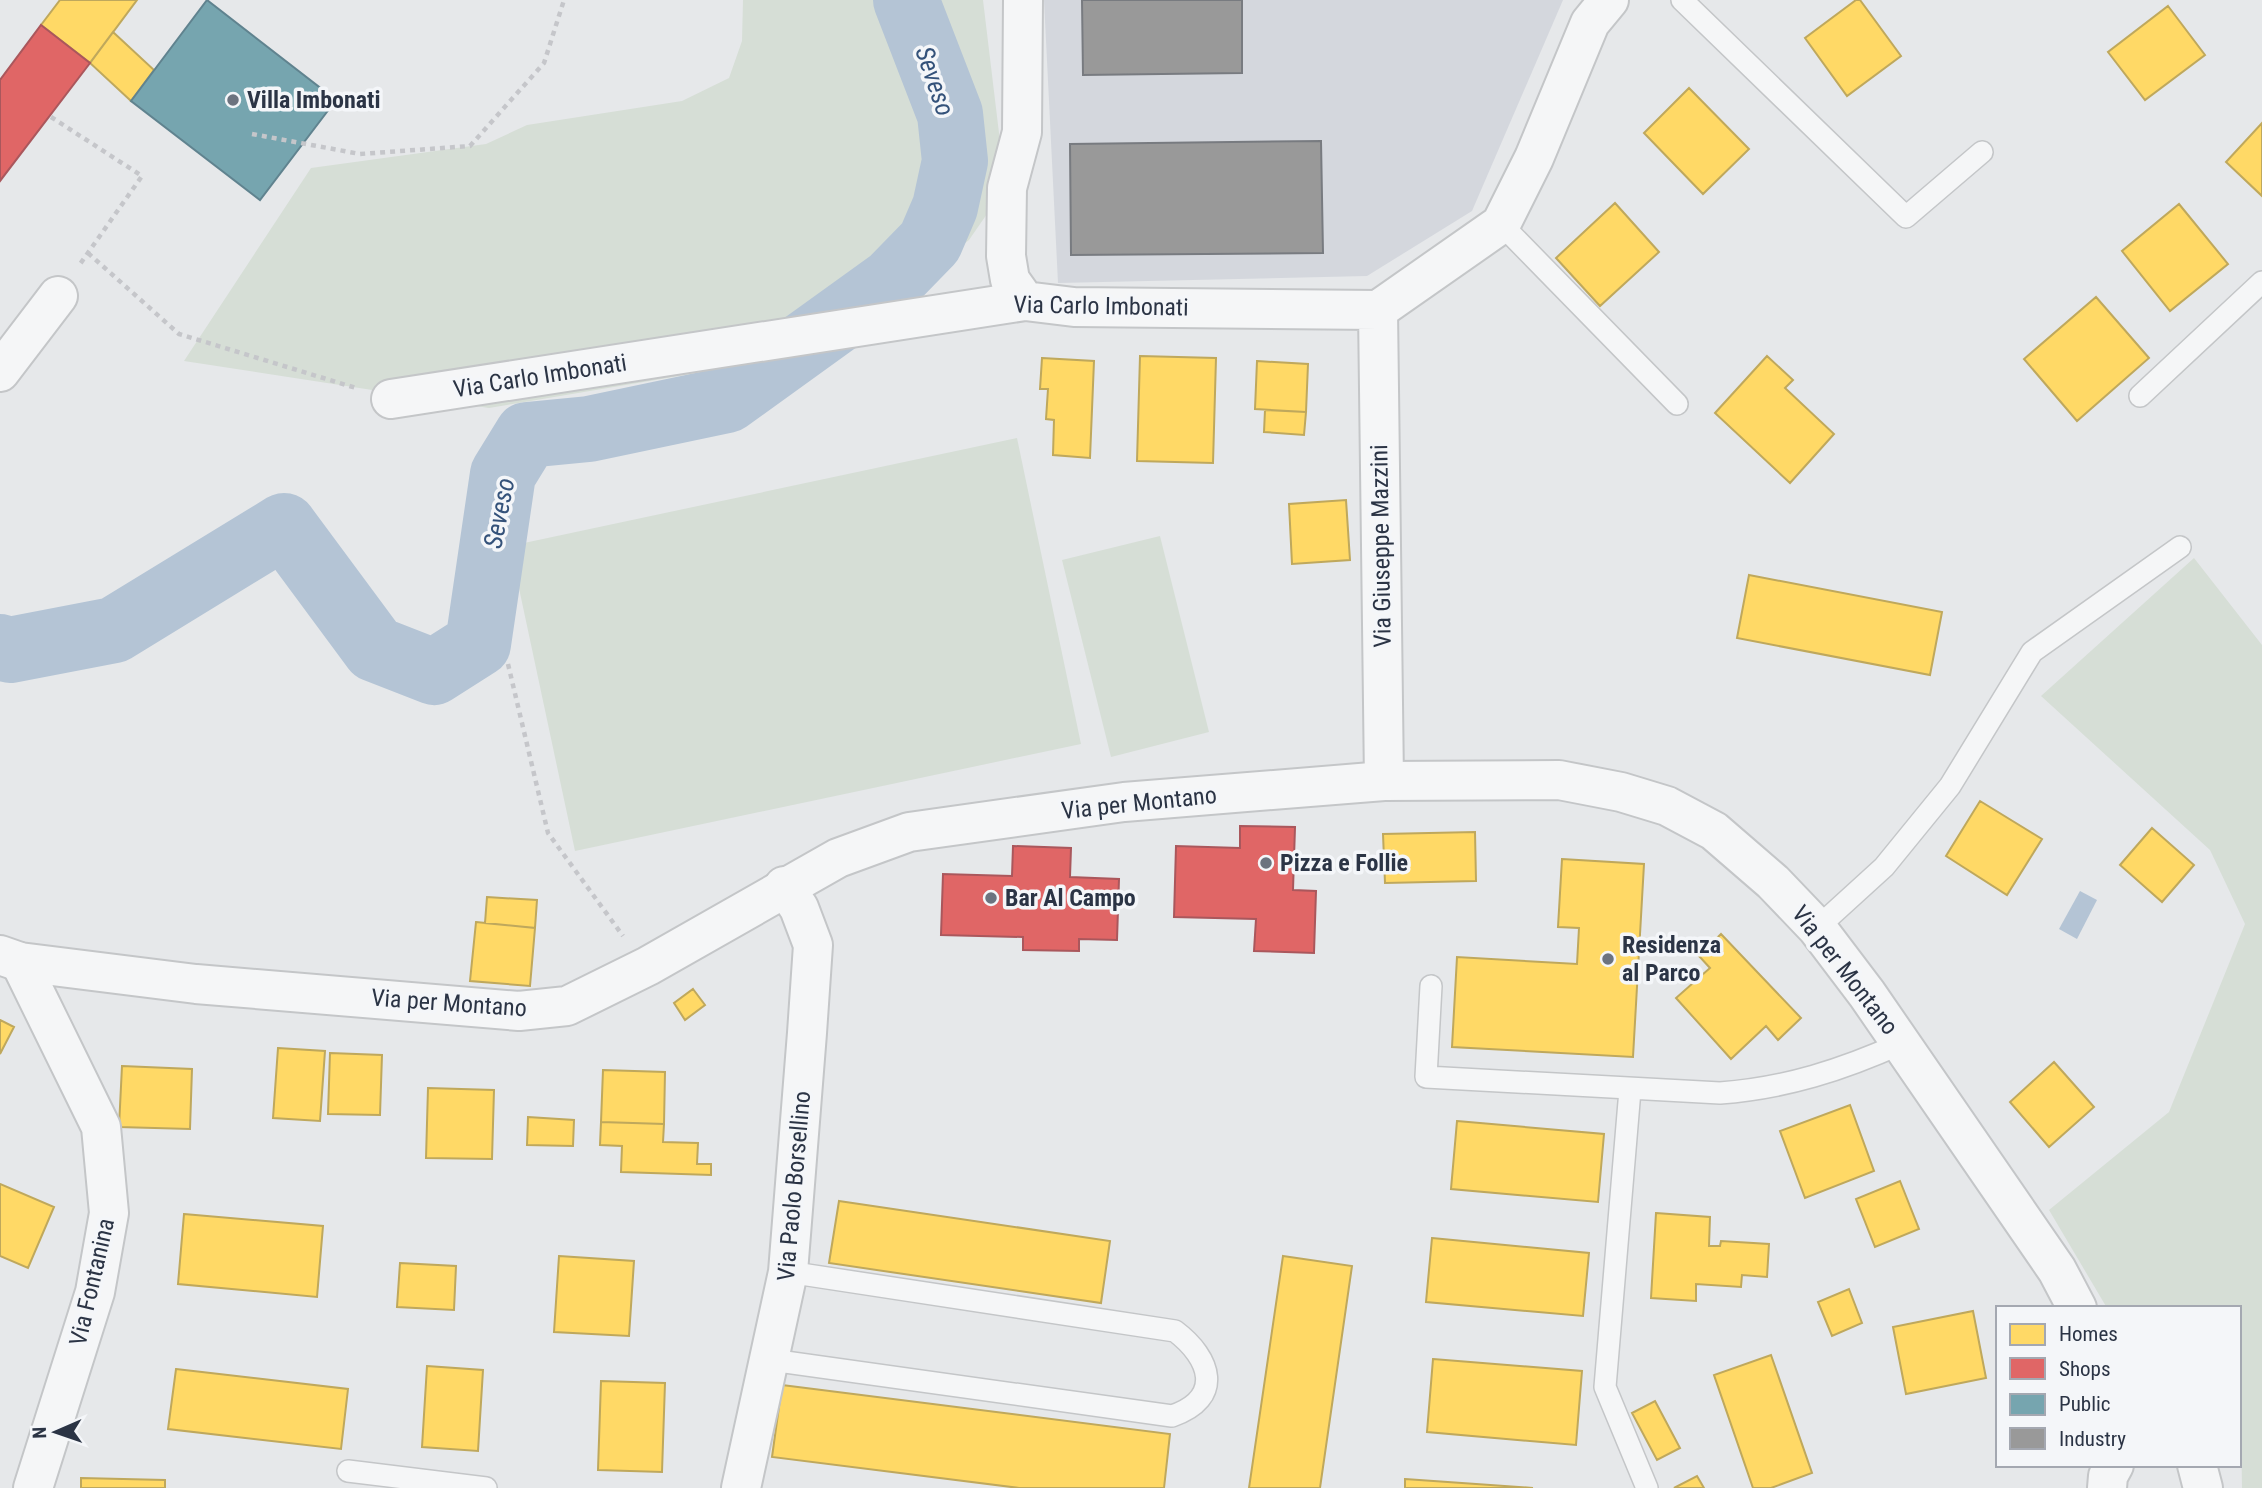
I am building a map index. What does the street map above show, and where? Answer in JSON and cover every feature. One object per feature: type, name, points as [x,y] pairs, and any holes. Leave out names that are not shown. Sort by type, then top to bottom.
[{"type":"street","points":[[1023,0],[1022,132],[1007,188],[1006,256],[1010,280],[1026,300]]},
{"type":"street","points":[[1378,310],[1501,224],[1534,158],[1590,23],[1609,0]]},
{"type":"street","points":[[0,372],[58,296]]},
{"type":"street","name":"Via Carlo Imbonati","points":[[391,399],[1026,300],[1074,307],[1378,310]]},
{"type":"street","name":"Via Giuseppe Mazzini","points":[[1378,310],[1384,781]]},
{"type":"street","name":"Via per Montano","points":[[10,959],[195,984],[519,1011],[567,1006],[648,966],[784,886],[838,858],[909,832],[1124,802],[1384,781],[1559,780],[1667,806],[1714,831],[1773,882],[1817,928],[1902,1043],[2057,1269],[2076,1306]]},
{"type":"street","name":"Via Paolo Borsellino","points":[[741,1488],[788,1272],[813,945],[799,908],[784,886]]},
{"type":"street","name":"Via Fontanina","points":[[10,959],[101,1127],[109,1213],[95,1292],[33,1488]]},
{"type":"street","points":[[2107,1488],[2108,1476],[2113,1467]]},
{"type":"street","points":[[2198,1467],[2204,1480],[2203,1488]]},
{"type":"lane","points":[[1682,0],[1906,216],[1982,152]]},
{"type":"lane","points":[[1501,224],[1677,404]]},
{"type":"lane","points":[[2140,396],[2262,282]]},
{"type":"lane","points":[[1817,928],[1884,867],[1950,786],[2032,652],[2180,547]]},
{"type":"lane","points":[[1431,986],[1426,1077],[1630,1090],[1720,1093],[1766,1090],[1850,1066],[1902,1043]]},
{"type":"lane","points":[[1630,1090],[1605,1387],[1647,1488]]},
{"type":"lane","points":[[771,1360],[1172,1416],[1195,1404],[1206,1381],[1202,1357],[1195,1346],[1175,1332],[788,1272]]},
{"type":"lane","points":[[348,1471],[486,1488]]},
{"type":"path","points":[[252,134],[360,154],[470,146],[544,63],[564,0]]},
{"type":"path","points":[[51,117],[142,176],[58,296]]},
{"type":"path","points":[[88,253],[179,334],[391,399]]},
{"type":"path","points":[[508,664],[548,833],[648,966]]},
{"type":"shaded area","points":[[743,0],[983,0],[1002,158],[1000,184],[987,214],[969,240],[921,278],[875,343],[489,408],[184,361],[311,168],[486,144],[527,125],[682,101],[729,78],[742,41]]},
{"type":"shaded area","points":[[1044,0],[1563,0],[1472,211],[1367,276],[1058,283]]},
{"type":"shaded area","points":[[1017,438],[1081,744],[575,851],[510,546]]},
{"type":"shaded area","points":[[1160,536],[1209,732],[1111,757],[1062,560]]},
{"type":"shaded area","points":[[2194,558],[2262,645],[2262,1488],[2242,1488],[2241,1306],[2106,1306],[2049,1210],[2169,1112],[2245,924],[2210,850],[2041,696]]},
{"type":"water","points":[[2080,891],[2097,900],[2077,939],[2059,929]]},
{"type":"building: Homes","points":[[60,0],[137,0],[90,63],[41,25]]},
{"type":"building: Homes","points":[[1856,0],[1860,0],[1901,56],[1847,96],[1805,38]]},
{"type":"building: Homes","points":[[2168,6],[2205,55],[2145,100],[2108,52]]},
{"type":"building: Homes","points":[[113,32],[154,70],[131,101],[90,63]]},
{"type":"building: Homes","points":[[1689,88],[1749,149],[1703,194],[1644,133]]},
{"type":"building: Homes","points":[[2262,123],[2262,196],[2226,162]]},
{"type":"building: Homes","points":[[1615,203],[1659,252],[1600,306],[1556,258]]},
{"type":"building: Homes","points":[[2179,204],[2228,264],[2170,311],[2122,251]]},
{"type":"building: Homes","points":[[2096,297],[2149,358],[2077,421],[2024,359]]},
{"type":"building: Homes","points":[[1140,356],[1216,358],[1213,463],[1137,461]]},
{"type":"building: Homes","points":[[1767,356],[1793,380],[1785,388],[1834,434],[1790,483],[1715,413]]},
{"type":"building: Homes","points":[[1042,358],[1094,361],[1090,458],[1053,455],[1054,420],[1046,419],[1048,389],[1040,389]]},
{"type":"building: Homes","points":[[1257,361],[1308,364],[1306,412],[1255,409]]},
{"type":"building: Homes","points":[[1265,410],[1306,412],[1304,435],[1264,432]]},
{"type":"building: Homes","points":[[1346,500],[1350,560],[1292,564],[1289,504]]},
{"type":"building: Homes","points":[[1749,575],[1942,612],[1930,675],[1737,638]]},
{"type":"building: Homes","points":[[1980,801],[2042,839],[2007,895],[1946,856]]},
{"type":"building: Homes","points":[[2152,828],[2194,865],[2162,902],[2120,865]]},
{"type":"building: Homes","points":[[1475,832],[1476,881],[1385,883],[1383,834]]},
{"type":"building: Homes","name":"Residenza al Parco","points":[[1562,859],[1644,864],[1633,1057],[1452,1047],[1457,957],[1577,964],[1579,928],[1558,927]]},
{"type":"building: Homes","points":[[487,897],[537,900],[535,928],[485,923]]},
{"type":"building: Homes","points":[[476,922],[535,928],[530,986],[470,981]]},
{"type":"building: Homes","points":[[1721,934],[1801,1018],[1778,1040],[1766,1026],[1731,1059],[1676,998],[1710,968],[1699,956]]},
{"type":"building: Homes","points":[[693,989],[705,1005],[685,1020],[674,1003]]},
{"type":"building: Homes","points":[[0,1020],[14,1027],[0,1054]]},
{"type":"building: Homes","points":[[278,1048],[325,1051],[320,1121],[273,1118]]},
{"type":"building: Homes","points":[[330,1053],[382,1055],[380,1115],[328,1114]]},
{"type":"building: Homes","points":[[2054,1062],[2094,1107],[2049,1147],[2010,1102]]},
{"type":"building: Homes","points":[[122,1066],[192,1069],[190,1129],[119,1127]]},
{"type":"building: Homes","points":[[603,1070],[665,1072],[664,1124],[601,1122]]},
{"type":"building: Homes","points":[[428,1088],[494,1090],[492,1159],[426,1158]]},
{"type":"building: Homes","points":[[1850,1105],[1874,1171],[1805,1198],[1780,1131]]},
{"type":"building: Homes","points":[[528,1117],[574,1120],[573,1146],[527,1145]]},
{"type":"building: Homes","points":[[1457,1121],[1604,1134],[1598,1202],[1451,1189]]},
{"type":"building: Homes","points":[[601,1122],[664,1124],[663,1142],[698,1143],[697,1164],[711,1164],[711,1175],[621,1172],[622,1146],[600,1145]]},
{"type":"building: Homes","points":[[1900,1181],[1919,1229],[1875,1247],[1856,1199]]},
{"type":"building: Homes","points":[[0,1184],[54,1207],[28,1268],[0,1256]]},
{"type":"building: Homes","points":[[839,1201],[1110,1241],[1101,1303],[829,1263]]},
{"type":"building: Homes","points":[[1656,1213],[1710,1217],[1709,1246],[1720,1246],[1721,1241],[1769,1244],[1767,1277],[1742,1275],[1741,1287],[1696,1284],[1696,1301],[1651,1298]]},
{"type":"building: Homes","points":[[184,1214],[323,1226],[317,1297],[178,1284]]},
{"type":"building: Homes","points":[[1432,1238],[1589,1253],[1583,1316],[1426,1302]]},
{"type":"building: Homes","points":[[559,1256],[634,1261],[629,1336],[554,1332]]},
{"type":"building: Homes","points":[[1283,1256],[1352,1266],[1320,1488],[1249,1488]]},
{"type":"building: Homes","points":[[400,1263],[456,1266],[454,1310],[397,1307]]},
{"type":"building: Homes","points":[[1849,1289],[1862,1323],[1832,1336],[1818,1302]]},
{"type":"building: Homes","points":[[1973,1311],[1986,1378],[1906,1394],[1893,1327]]},
{"type":"building: Homes","points":[[1771,1355],[1812,1473],[1771,1488],[1753,1488],[1714,1375]]},
{"type":"building: Homes","points":[[1433,1359],[1582,1371],[1576,1445],[1427,1432]]},
{"type":"building: Homes","points":[[427,1366],[483,1370],[478,1451],[422,1447]]},
{"type":"building: Homes","points":[[176,1369],[348,1389],[341,1449],[168,1429]]},
{"type":"building: Homes","points":[[601,1381],[665,1383],[662,1472],[598,1470]]},
{"type":"building: Homes","points":[[782,1385],[1170,1434],[1164,1488],[1019,1488],[772,1457]]},
{"type":"building: Homes","points":[[1655,1401],[1680,1448],[1657,1460],[1632,1413]]},
{"type":"building: Homes","points":[[1697,1476],[1704,1488],[1674,1488]]},
{"type":"building: Homes","points":[[81,1478],[165,1480],[165,1488],[81,1488]]},
{"type":"building: Homes","points":[[1405,1479],[1533,1488],[1405,1488]]},
{"type":"building: Shops","points":[[41,25],[90,63],[0,181],[0,80]]},
{"type":"building: Shops","points":[[1240,826],[1295,827],[1293,890],[1316,891],[1314,953],[1254,951],[1256,919],[1174,917],[1176,846],[1240,848]]},
{"type":"building: Shops","points":[[1013,846],[1071,848],[1070,877],[1119,879],[1117,940],[1079,939],[1079,951],[1023,950],[1023,937],[941,935],[943,874],[1012,876]]},
{"type":"building: Public","name":"Villa Imbonati","points":[[207,0],[336,100],[260,200],[131,101]]},
{"type":"building: Industry","points":[[1082,0],[1242,0],[1242,73],[1083,75]]},
{"type":"building: Industry","points":[[1321,141],[1323,253],[1071,255],[1070,144]]},
{"type":"waterway","name":"Seveso","points":[[0,647],[10,650],[114,630],[284,526],[375,649],[434,672],[478,644],[503,474],[527,435],[589,429],[727,400],[892,281],[930,242],[945,207],[955,161],[950,114],[906,0]]},
{"type":"place","name":"Villa Imbonati","points":[[233,100]]},
{"type":"place","name":"Pizza e Follie","points":[[1266,863]]},
{"type":"place","name":"Bar Al Campo","points":[[991,898]]},
{"type":"place","name":"Residenza al Parco","points":[[1608,959]]}]
